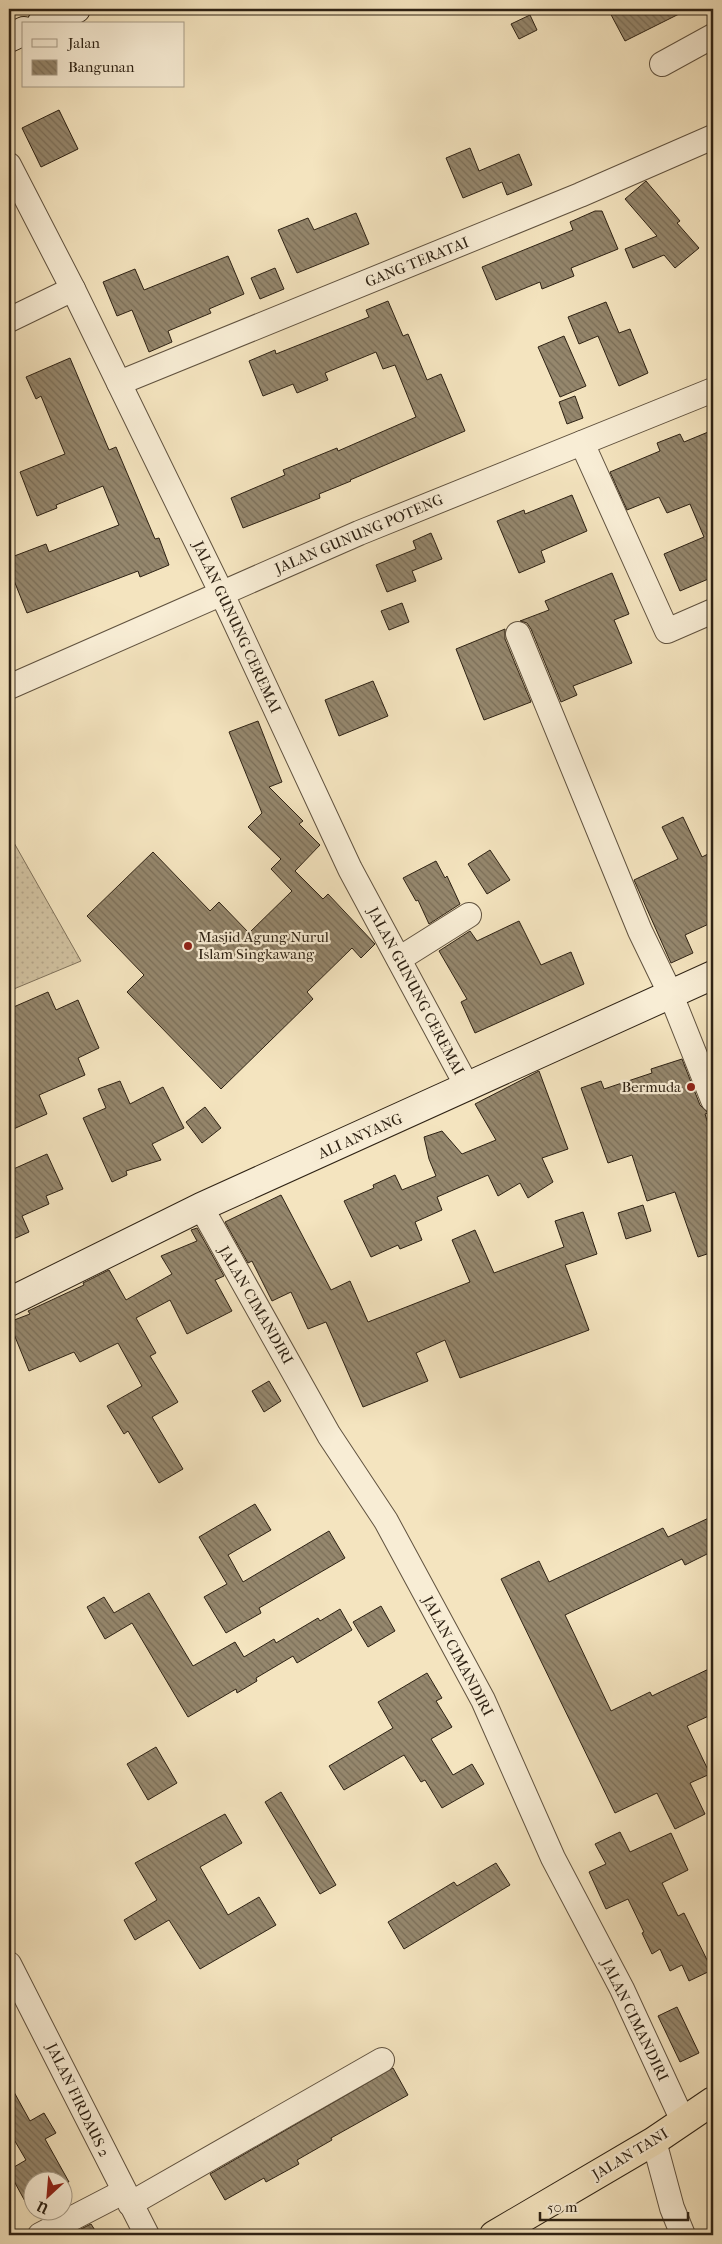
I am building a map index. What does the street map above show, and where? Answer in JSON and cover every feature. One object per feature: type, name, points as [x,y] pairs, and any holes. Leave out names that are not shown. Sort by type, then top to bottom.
[{"type":"highway","name":"JALAN TANI","points":[[494,2235],[654,2141],[713,2101]]},
{"type":"street","points":[[46,22],[76,9]]},
{"type":"street","points":[[9,38],[22,32]]},
{"type":"street","points":[[662,64],[713,36]]},
{"type":"street","name":"GANG TERATAI","points":[[119,383],[570,199],[713,137]]},
{"type":"street","name":"JALAN GUNUNG CEREMAI","points":[[9,165],[73,289],[222,594],[350,869],[468,1088]]},
{"type":"street","points":[[9,320],[73,289]]},
{"type":"street","name":"JALAN GUNUNG POTENG","points":[[9,687],[359,533],[713,390]]},
{"type":"street","points":[[582,442],[667,631],[713,611]]},
{"type":"street","points":[[518,634],[640,931],[671,995],[713,1100]]},
{"type":"street","points":[[399,959],[469,915]]},
{"type":"street","name":"ALI ANYANG","points":[[9,1302],[200,1207],[468,1088],[713,975]]},
{"type":"street","name":"JALAN CIMANDIRI","points":[[200,1207],[329,1435],[386,1521],[483,1700],[553,1858],[622,1989],[683,2121]]},
{"type":"street","name":"JALAN FIRDAUS 2","points":[[9,1964],[147,2235]]},
{"type":"street","points":[[40,2235],[127,2198],[382,2060]]},
{"type":"street","points":[[654,2141],[672,2208],[683,2235]]},
{"type":"shaded area","points":[[9,834],[81,961],[9,991]]},
{"type":"building","points":[[608,9],[689,9],[625,41]]},
{"type":"building","points":[[530,15],[537,30],[519,39],[511,24]]},
{"type":"building","points":[[59,110],[78,149],[41,167],[22,128]]},
{"type":"building","points":[[470,148],[479,171],[519,154],[532,185],[507,195],[502,182],[463,198],[446,158]]},
{"type":"building","points":[[646,181],[680,221],[677,223],[699,248],[675,268],[664,255],[633,268],[625,249],[657,236],[625,199]]},
{"type":"building","points":[[595,211],[602,211],[618,249],[571,268],[574,276],[542,289],[540,282],[496,300],[482,267],[573,230],[570,222]]},
{"type":"building","points":[[356,213],[369,244],[297,273],[278,230],[308,218],[314,230]]},
{"type":"building","points":[[228,256],[244,294],[209,309],[211,313],[168,331],[172,342],[149,352],[132,310],[117,316],[103,282],[135,269],[144,290]]},
{"type":"building","points":[[275,268],[284,289],[260,299],[251,278]]},
{"type":"building","points":[[388,301],[403,336],[408,334],[427,380],[441,374],[465,431],[319,494],[320,498],[243,528],[231,498],[285,475],[283,470],[337,448],[338,451],[416,417],[395,365],[383,369],[376,352],[325,373],[328,380],[297,393],[293,384],[263,396],[249,361],[275,350],[276,354],[369,317],[366,310]]},
{"type":"building","points":[[606,302],[619,333],[630,329],[648,373],[619,386],[598,336],[579,344],[568,317]]},
{"type":"building","points":[[564,336],[586,386],[560,397],[538,347]]},
{"type":"building","points":[[70,358],[109,450],[116,447],[155,539],[159,538],[169,565],[140,577],[138,571],[27,613],[9,568],[9,558],[46,544],[49,552],[119,525],[103,486],[56,505],[57,508],[37,516],[20,472],[65,454],[41,396],[36,399],[26,377]]},
{"type":"building","points":[[575,396],[583,418],[567,424],[559,402]]},
{"type":"building","points":[[713,430],[713,577],[680,591],[664,554],[704,537],[690,504],[667,513],[659,497],[627,510],[610,472],[660,451],[657,443],[680,434],[684,442]]},
{"type":"building","points":[[572,495],[587,531],[541,551],[545,562],[519,573],[497,521],[524,510],[525,514]]},
{"type":"building","points":[[431,533],[442,559],[412,571],[416,581],[387,592],[376,565],[416,549],[413,541]]},
{"type":"building","points":[[612,573],[629,614],[614,620],[632,663],[573,686],[577,695],[561,702],[531,629],[527,623],[520,621],[549,610],[545,601]]},
{"type":"building","points":[[402,603],[409,622],[389,630],[381,611]]},
{"type":"building","points":[[505,629],[505,639],[531,702],[484,720],[456,649]]},
{"type":"building","points":[[373,681],[388,716],[339,736],[325,700]]},
{"type":"building","name":"Masjid Agung Nurul Islam Singkawang","points":[[258,721],[282,782],[269,787],[303,821],[299,824],[320,845],[295,871],[323,899],[328,894],[375,944],[361,958],[352,948],[307,992],[313,999],[221,1089],[127,992],[144,975],[87,916],[153,852],[210,911],[219,902],[249,933],[292,891],[271,869],[281,859],[248,827],[262,813],[229,732]]},
{"type":"building","points":[[683,817],[702,857],[708,854],[713,864],[713,922],[685,935],[693,953],[671,963],[634,880],[678,859],[662,827]]},
{"type":"building","points":[[490,850],[510,880],[487,894],[468,864]]},
{"type":"building","points":[[436,861],[445,878],[447,876],[460,904],[429,924],[418,900],[416,901],[403,878]]},
{"type":"building","points":[[519,921],[541,965],[571,952],[584,984],[475,1033],[461,1002],[467,999],[439,951],[470,931],[477,941]]},
{"type":"building","points":[[48,992],[56,1010],[78,1000],[99,1048],[78,1058],[85,1075],[39,1095],[47,1114],[9,1131],[9,1009]]},
{"type":"building","points":[[682,1059],[700,1105],[708,1113],[705,1114],[713,1139],[713,1252],[698,1257],[675,1192],[647,1201],[632,1155],[608,1163],[581,1088],[601,1081],[604,1089],[652,1073],[651,1069]]},
{"type":"building","points":[[539,1071],[568,1149],[542,1158],[553,1182],[528,1198],[520,1183],[498,1196],[488,1175],[437,1197],[442,1210],[415,1222],[422,1240],[400,1249],[398,1245],[371,1257],[344,1201],[374,1188],[373,1185],[395,1175],[402,1190],[436,1176],[429,1159],[424,1137],[442,1131],[462,1154],[496,1140],[475,1104]]},
{"type":"building","points":[[120,1081],[130,1104],[163,1087],[184,1128],[152,1144],[161,1160],[126,1171],[127,1175],[112,1182],[83,1118],[106,1108],[98,1089]]},
{"type":"building","points":[[205,1107],[221,1128],[202,1143],[186,1122]]},
{"type":"building","points":[[47,1154],[63,1189],[46,1196],[49,1204],[22,1216],[29,1232],[9,1241],[9,1171]]},
{"type":"building","points":[[281,1195],[331,1290],[350,1281],[368,1322],[470,1282],[452,1240],[475,1230],[494,1273],[564,1247],[555,1221],[583,1212],[597,1254],[565,1265],[589,1330],[460,1378],[445,1340],[416,1353],[428,1381],[363,1407],[326,1322],[308,1329],[291,1292],[272,1301],[252,1261],[248,1263],[225,1222]]},
{"type":"building","points":[[643,1205],[651,1231],[626,1239],[618,1213]]},
{"type":"building","points":[[197,1228],[224,1276],[215,1280],[232,1311],[187,1334],[170,1300],[136,1318],[156,1353],[150,1356],[178,1402],[152,1417],[183,1469],[159,1483],[128,1431],[124,1434],[107,1406],[142,1386],[118,1343],[80,1362],[74,1352],[29,1371],[9,1322],[30,1314],[28,1311],[84,1285],[83,1283],[109,1270],[126,1300],[172,1274],[161,1256],[197,1241],[191,1230]]},
{"type":"building","points":[[269,1381],[281,1401],[264,1412],[252,1391]]},
{"type":"building","points":[[255,1504],[271,1530],[228,1555],[243,1582],[329,1531],[345,1558],[259,1608],[261,1613],[226,1633],[204,1597],[227,1584],[199,1537]]},
{"type":"building","points":[[713,1516],[713,1551],[685,1565],[682,1559],[565,1615],[611,1711],[650,1692],[652,1696],[713,1667],[713,1714],[687,1726],[710,1774],[690,1783],[705,1814],[675,1829],[657,1793],[615,1813],[501,1579],[539,1561],[549,1582],[663,1528],[668,1537]]},
{"type":"building","points":[[149,1593],[193,1666],[235,1642],[244,1657],[274,1639],[276,1643],[318,1618],[320,1621],[340,1609],[352,1630],[297,1663],[293,1656],[256,1678],[257,1681],[237,1693],[236,1689],[188,1717],[132,1623],[105,1639],[87,1607],[104,1597],[114,1613]]},
{"type":"building","points":[[381,1606],[395,1631],[368,1647],[353,1622]]},
{"type":"building","points":[[427,1673],[442,1698],[436,1701],[452,1727],[431,1739],[453,1775],[472,1764],[484,1784],[442,1808],[425,1780],[421,1782],[404,1755],[344,1790],[329,1766],[393,1728],[378,1702]]},
{"type":"building","points":[[156,1747],[177,1783],[148,1800],[127,1764]]},
{"type":"building","points":[[281,1792],[336,1885],[320,1894],[265,1802]]},
{"type":"building","points":[[225,1814],[242,1843],[200,1867],[228,1915],[259,1897],[276,1925],[200,1969],[169,1920],[135,1940],[124,1920],[157,1900],[135,1863]]},
{"type":"building","points":[[620,1832],[630,1852],[671,1833],[688,1870],[662,1883],[678,1916],[684,1913],[712,1970],[689,1981],[682,1965],[670,1971],[660,1949],[652,1954],[628,1899],[606,1909],[589,1872],[606,1864],[595,1844]]},
{"type":"building","points":[[496,1863],[510,1885],[404,1949],[388,1922],[454,1882],[457,1886]]},
{"type":"building","points":[[677,2007],[699,2053],[680,2062],[658,2016]]},
{"type":"building","points":[[393,2068],[408,2095],[331,2138],[332,2140],[297,2160],[299,2164],[266,2182],[264,2178],[225,2200],[210,2174]]},
{"type":"building","points":[[9,2083],[30,2121],[44,2113],[56,2133],[45,2139],[63,2172],[22,2172],[22,2196],[9,2170],[26,2160],[9,2131]]},
{"type":"building","points":[[91,2224],[98,2235],[69,2235]]},
{"type":"place","name":"Masjid Agung Nurul Islam Singkawang","points":[[188,946]]},
{"type":"place","name":"Bermuda","points":[[691,1087]]}]
